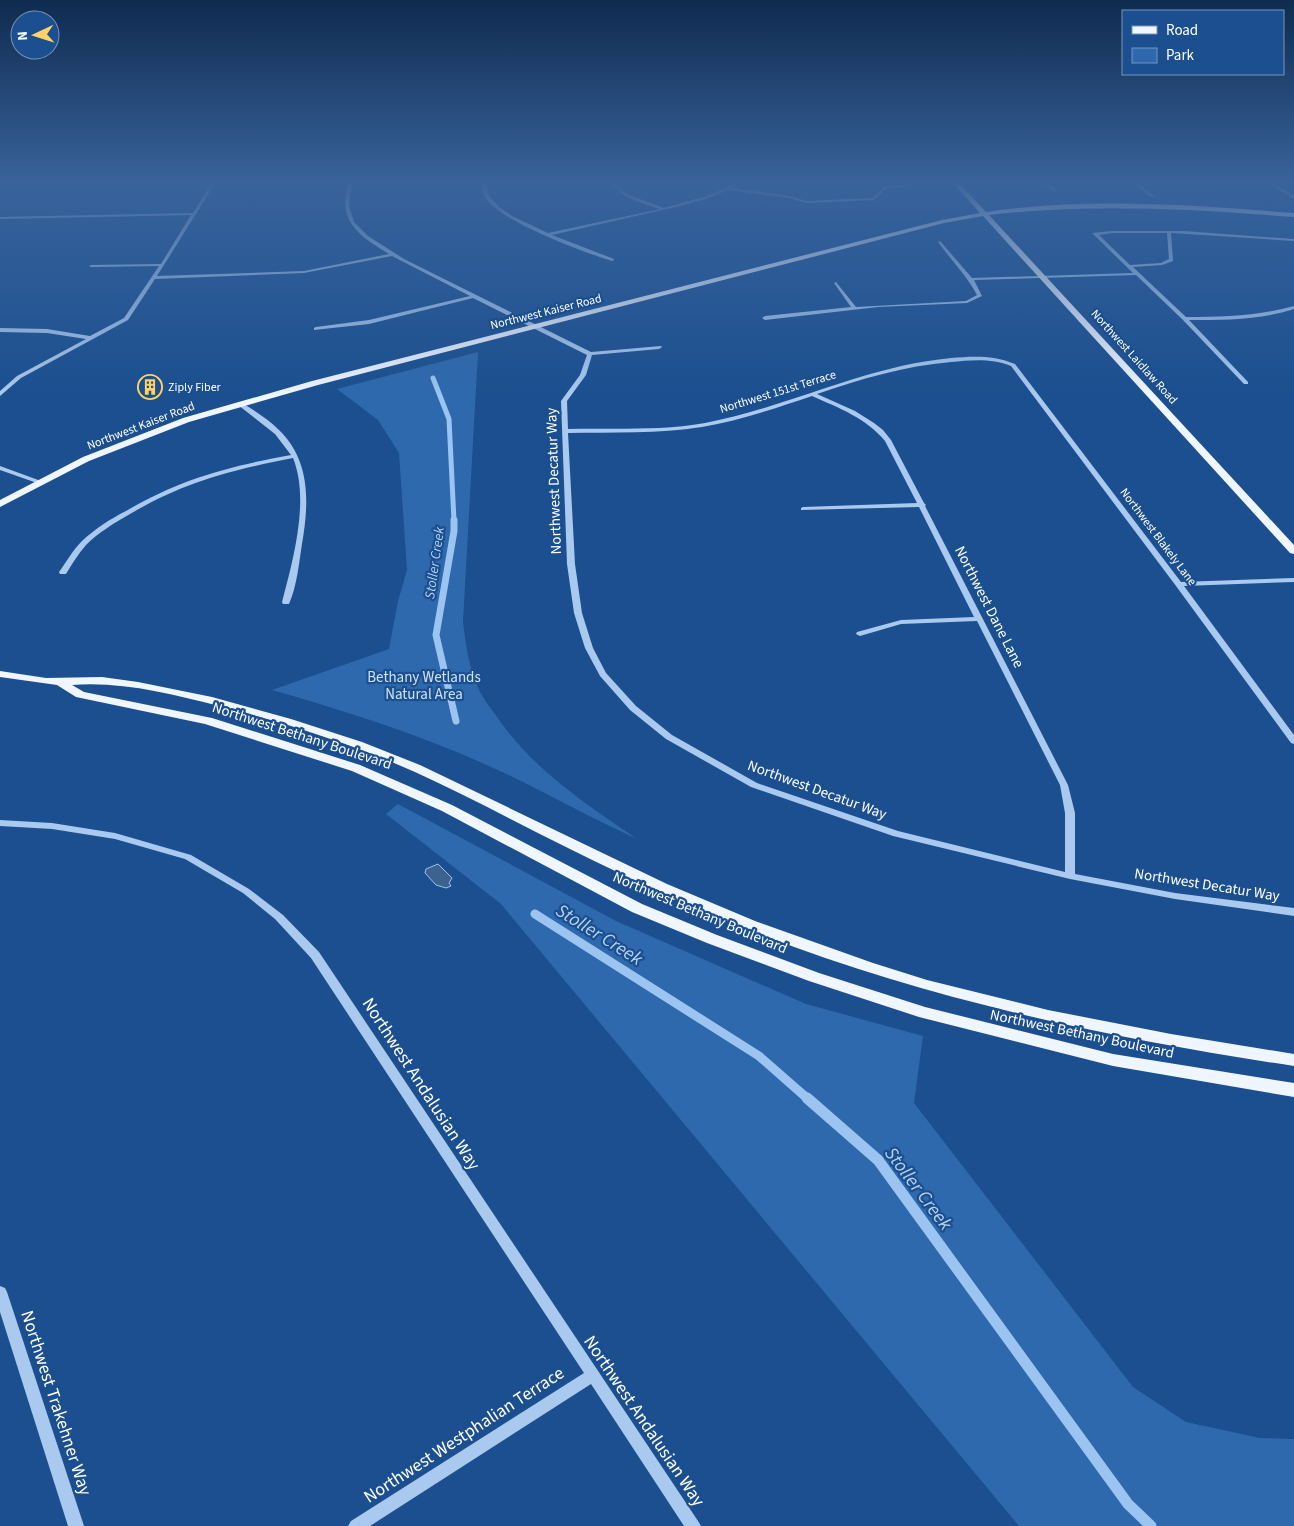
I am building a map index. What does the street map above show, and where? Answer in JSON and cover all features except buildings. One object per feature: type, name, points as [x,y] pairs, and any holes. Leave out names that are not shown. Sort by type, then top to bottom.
[{"type":"main road","name":"Northwest Kaiser Road","points":[[0,504],[86,458],[139,436],[240,404],[817,253]]},
{"type":"main road","name":"Northwest Laidlaw Road","points":[[1022,253],[1294,551]]},
{"type":"main road","name":"Northwest Bethany Boulevard","points":[[0,674],[60,682],[98,680],[157,689],[260,714],[328,735],[391,758],[458,786],[639,878],[810,948],[920,983],[1025,1010],[1123,1032],[1222,1050],[1294,1060]]},
{"type":"main road","name":"Northwest Bethany Boulevard","points":[[60,682],[80,695],[208,721],[356,768],[447,808],[637,908],[712,939],[814,977],[924,1013],[1036,1042],[1182,1073],[1294,1090]]},
{"type":"street","points":[[0,394],[19,377],[126,319],[168,253]]},
{"type":"street","points":[[595,253],[612,260]]},
{"type":"street","points":[[765,318],[854,308],[967,302],[980,296],[971,279],[949,253]]},
{"type":"street","points":[[1114,253],[1185,319],[1246,383]]},
{"type":"street","points":[[1129,266],[1156,265],[1171,260],[1171,253]]},
{"type":"street","points":[[154,278],[304,272],[392,255],[590,354],[659,347]]},
{"type":"street","points":[[91,266],[161,265]]},
{"type":"street","points":[[971,279],[1137,274]]},
{"type":"street","points":[[836,283],[854,308]]},
{"type":"street","points":[[316,329],[369,322],[475,296]]},
{"type":"street","points":[[1185,319],[1245,317],[1274,313],[1294,307]]},
{"type":"street","points":[[0,330],[47,331],[92,338]]},
{"type":"street","name":"Northwest Decatur Way","points":[[590,354],[583,375],[564,401],[567,432],[571,564],[578,613],[589,648],[603,674],[633,708],[669,737],[754,785],[896,834],[1070,876],[1175,896],[1294,912]]},
{"type":"street","name":"Northwest 151st Terrace","points":[[567,432],[702,425],[736,418],[909,364],[948,359],[994,359]]},
{"type":"street","name":"Northwest Blakely Lane","points":[[994,359],[1013,365],[1179,584],[1294,741]]},
{"type":"street","name":"Northwest Dane Lane","points":[[812,394],[861,417],[881,431],[923,505],[978,619],[1064,785],[1070,813],[1070,876]]},
{"type":"street","points":[[240,404],[281,436],[295,456],[303,483],[302,509],[294,574],[286,602]]},
{"type":"street","points":[[63,572],[78,549],[97,532],[151,498],[183,482],[210,473],[295,456]]},
{"type":"street","points":[[0,468],[39,482]]},
{"type":"street","points":[[803,509],[923,505]]},
{"type":"street","points":[[1179,584],[1294,580]]},
{"type":"street","points":[[860,634],[901,622],[978,619]]},
{"type":"street","name":"Northwest Andalusian Way","points":[[0,824],[52,826],[115,836],[188,857],[246,891],[279,917],[315,955],[693,1526]]},
{"type":"street","name":"Northwest Trakehner Way","points":[[0,1292],[76,1526]]},
{"type":"street","name":"Northwest Westphalian Terrace","points":[[356,1526],[592,1375]]},
{"type":"green space","name":"Bethany Wetlands Natural Area","points":[[478,352],[463,622],[473,675],[485,701],[525,752],[578,798],[637,839],[519,780],[454,751],[377,722],[272,690],[389,649],[398,601],[407,570],[399,453],[378,420],[337,389]]},
{"type":"green space","points":[[398,804],[616,921],[806,1004],[923,1036],[914,1103],[1133,1387],[1186,1422],[1260,1438],[1294,1439],[1294,1526],[1019,1526],[501,904],[386,814]]},
{"type":"shaded area","points":[[438,864],[452,878],[449,883],[451,886],[446,888],[436,885],[425,873],[426,869]]},
{"type":"waterway","name":"Stoller Creek","points":[[433,378],[449,419],[454,521]]},
{"type":"waterway","name":"Stoller Creek","points":[[454,521],[454,531],[436,635],[456,721]]},
{"type":"waterway","name":"Stoller Creek","points":[[535,914],[759,1056],[808,1099]]},
{"type":"waterway","name":"Stoller Creek","points":[[807,1098],[878,1160],[1128,1504],[1151,1526]]},
{"type":"place","name":"Ziply Fiber","points":[[150,387]]}]
